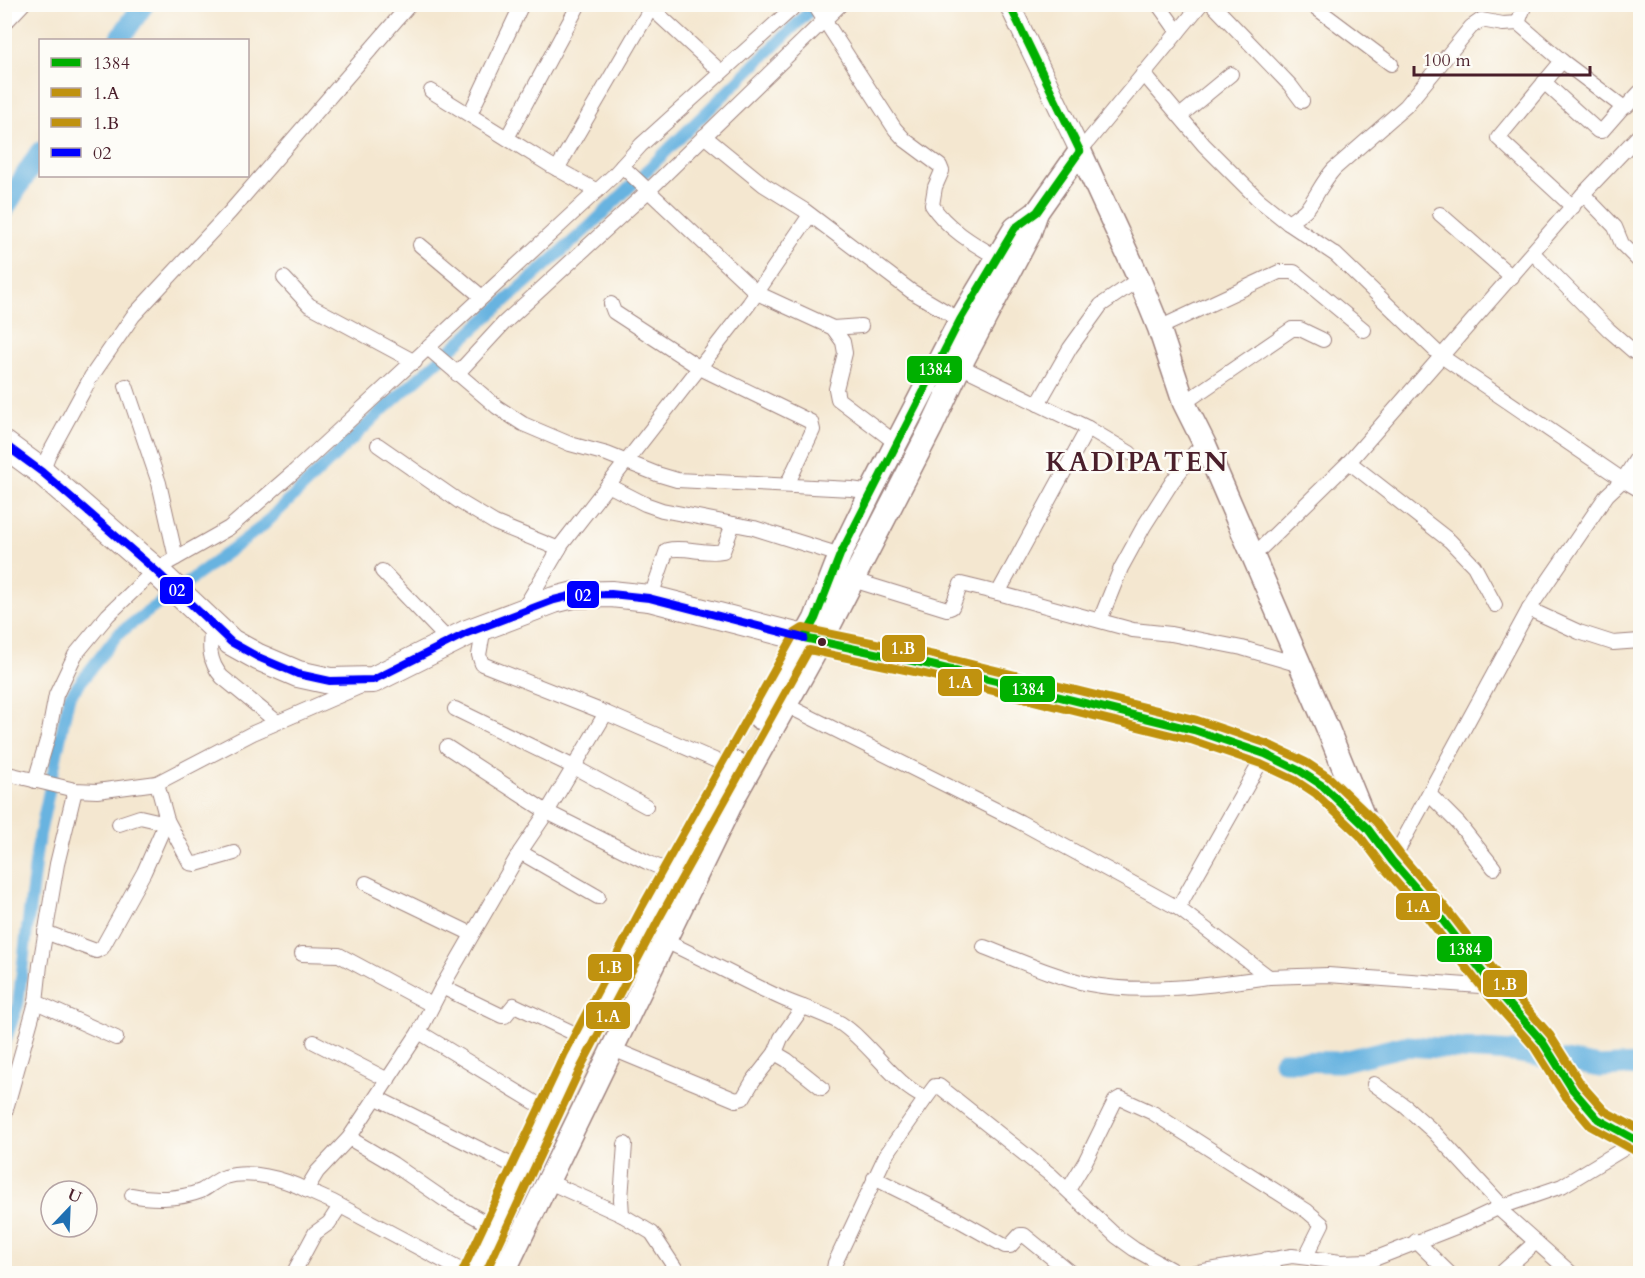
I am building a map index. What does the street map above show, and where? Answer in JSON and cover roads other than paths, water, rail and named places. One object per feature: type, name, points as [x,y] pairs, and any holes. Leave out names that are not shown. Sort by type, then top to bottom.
[{"type":"highway","points":[[11,449],[165,570],[204,618],[231,642],[298,674],[330,681],[373,680],[450,642],[522,612],[574,595],[611,594],[650,599],[931,665],[1194,730],[1265,754],[1300,771],[1323,786],[1368,829],[1494,987],[1542,1041],[1573,1090],[1598,1119],[1639,1141]]},
{"type":"main road","points":[[1009,4],[1080,151],[1138,279],[1159,328],[1184,403],[1205,445],[1368,829]]},
{"type":"main road","points":[[471,1274],[584,1038],[673,873],[733,768],[813,639],[853,580],[960,366],[1029,235],[1037,212],[1080,151]]},
{"type":"main road","points":[[503,1274],[736,794],[786,705],[813,639],[814,619],[840,555],[871,492],[960,320],[1015,228],[1037,212]]},
{"type":"main road","points":[[573,1060],[600,1074]]},
{"type":"main road","points":[[526,1161],[553,1173]]},
{"type":"street","points":[[4,24],[23,4]]},
{"type":"street","points":[[42,472],[48,456],[91,377],[133,316],[230,212],[410,4]]},
{"type":"street","points":[[470,114],[522,4]]},
{"type":"street","points":[[507,138],[579,4]]},
{"type":"street","points":[[38,782],[56,695],[75,655],[108,615],[165,570],[229,528],[415,362],[431,351],[482,297],[624,167],[640,145],[684,108],[797,4]]},
{"type":"street","points":[[456,373],[504,323],[704,136],[821,13],[841,4]]},
{"type":"street","points":[[1158,4],[1178,32]]},
{"type":"street","points":[[1080,151],[1201,4]]},
{"type":"street","points":[[1212,4],[1290,85],[1302,101]]},
{"type":"street","points":[[1311,4],[1391,64]]},
{"type":"street","points":[[1518,23],[1525,4]]},
{"type":"street","points":[[557,169],[649,7],[721,72]]},
{"type":"street","points":[[821,13],[895,129],[905,140],[940,166],[942,171],[934,187],[932,205],[936,213],[998,258]]},
{"type":"street","points":[[1288,223],[1311,204],[1323,181],[1334,169],[1406,106],[1471,27],[1481,20],[1503,24],[1518,23],[1562,61],[1623,107]]},
{"type":"street","points":[[1562,61],[1498,138],[1573,207]]},
{"type":"street","points":[[1143,73],[1204,145],[1258,199],[1288,223],[1336,255],[1441,356],[1641,490]]},
{"type":"street","points":[[1180,117],[1232,74]]},
{"type":"street","points":[[1544,82],[1598,131],[1602,131],[1623,107],[1641,92]]},
{"type":"street","points":[[431,91],[597,191]]},
{"type":"street","points":[[1252,556],[1349,462],[1583,194],[1641,134]]},
{"type":"street","points":[[704,136],[764,185],[810,215],[911,291],[960,320]]},
{"type":"street","points":[[624,167],[757,293],[833,328],[861,326]]},
{"type":"street","points":[[1583,194],[1615,227],[1622,244],[1641,262]]},
{"type":"street","points":[[1440,214],[1512,277]]},
{"type":"street","points":[[522,612],[559,549],[757,293],[810,215]]},
{"type":"street","points":[[420,245],[482,297]]},
{"type":"street","points":[[1533,253],[1609,330],[1641,357]]},
{"type":"street","points":[[1159,328],[1279,272],[1294,272],[1364,330]]},
{"type":"street","points":[[284,278],[309,305],[415,362]]},
{"type":"street","points":[[1038,404],[1070,348],[1101,305],[1138,279]]},
{"type":"street","points":[[611,304],[614,312],[700,368],[811,422],[813,430],[787,485]]},
{"type":"street","points":[[833,328],[843,342],[845,353],[836,388],[838,399],[896,443]]},
{"type":"street","points":[[1184,403],[1292,329],[1300,329],[1323,340]]},
{"type":"street","points":[[431,351],[497,407],[523,424],[570,444],[607,453],[657,474],[677,480],[787,485],[871,492]]},
{"type":"street","points":[[960,366],[1088,428],[1130,453]]},
{"type":"street","points":[[126,386],[159,483],[165,570]]},
{"type":"street","points":[[998,593],[1088,428]]},
{"type":"street","points":[[378,445],[460,502],[495,523],[559,549]]},
{"type":"street","points":[[1100,620],[1121,568],[1144,526],[1172,482],[1195,452],[1205,445]]},
{"type":"street","points":[[1392,861],[1529,609],[1607,495],[1623,480],[1641,453]]},
{"type":"street","points":[[1349,462],[1450,541],[1473,566],[1495,604]]},
{"type":"street","points":[[608,485],[662,510],[754,528],[840,555]]},
{"type":"street","points":[[650,599],[667,550],[679,548],[716,553],[723,551],[733,524]]},
{"type":"street","points":[[382,571],[450,642]]},
{"type":"street","points":[[853,580],[947,609],[952,607],[962,584],[1133,630],[1171,634],[1242,648],[1300,665]]},
{"type":"street","points":[[1529,609],[1578,632],[1613,643],[1641,641]]},
{"type":"street","points":[[204,618],[210,640],[210,657],[216,670],[277,722]]},
{"type":"street","points":[[484,627],[479,655],[482,664],[606,712],[733,768]]},
{"type":"street","points":[[4,773],[71,789],[97,791],[157,783],[277,722],[373,680]]},
{"type":"street","points":[[786,705],[1020,822],[1178,908],[1269,977]]},
{"type":"street","points":[[455,709],[574,767],[646,806]]},
{"type":"street","points":[[306,1190],[317,1172],[349,1138],[419,1032],[472,934],[606,712]]},
{"type":"street","points":[[447,747],[547,812],[673,873]]},
{"type":"street","points":[[1178,908],[1265,754]]},
{"type":"street","points":[[157,783],[167,822],[190,863],[196,864],[234,853]]},
{"type":"street","points":[[4,1116],[36,1002],[45,932],[71,789]]},
{"type":"street","points":[[1430,794],[1459,824],[1494,868]]},
{"type":"street","points":[[119,824],[140,817],[167,822]]},
{"type":"street","points":[[45,932],[96,951],[102,948],[144,872],[167,822]]},
{"type":"street","points":[[520,852],[598,897]]},
{"type":"street","points":[[366,883],[472,934]]},
{"type":"street","points":[[665,941],[838,1022],[872,1050],[909,1089],[926,1098]]},
{"type":"street","points":[[984,947],[1057,976],[1091,984],[1151,988],[1210,985],[1269,977],[1328,975],[1494,987]]},
{"type":"street","points":[[302,954],[339,956],[432,1005]]},
{"type":"street","points":[[442,987],[502,1016],[505,1016],[514,1005],[584,1038]]},
{"type":"street","points":[[36,1002],[116,1038]]},
{"type":"street","points":[[613,1049],[736,1100],[743,1098],[775,1053],[781,1038],[803,1007]]},
{"type":"street","points":[[419,1032],[549,1111]]},
{"type":"street","points":[[314,1042],[388,1080]]},
{"type":"street","points":[[775,1053],[822,1088]]},
{"type":"street","points":[[1374,1084],[1406,1107],[1434,1132],[1500,1208],[1572,1274]]},
{"type":"street","points":[[833,1274],[835,1263],[886,1155],[935,1086],[939,1086],[1068,1190],[1116,1236],[1134,1249],[1179,1274]]},
{"type":"street","points":[[377,1098],[526,1161]]},
{"type":"street","points":[[1068,1190],[1085,1162],[1115,1101],[1120,1098],[1153,1113],[1307,1210],[1322,1224],[1306,1256]]},
{"type":"street","points":[[349,1138],[393,1164],[445,1200],[495,1228]]},
{"type":"street","points":[[1186,1274],[1224,1270],[1267,1259],[1292,1256],[1341,1262],[1369,1261],[1500,1208],[1562,1186],[1639,1141]]},
{"type":"street","points":[[622,1215],[625,1144]]},
{"type":"street","points":[[553,1173],[652,1233],[678,1274]]},
{"type":"street","points":[[132,1195],[148,1199],[180,1195],[200,1191],[223,1177],[236,1175],[273,1177],[340,1206],[471,1274]]},
{"type":"street","points":[[874,1178],[955,1218],[1005,1246],[1010,1246],[1020,1235],[1024,1235],[1072,1274]]},
{"type":"street","points":[[293,1274],[315,1233],[329,1223],[340,1206]]},
{"type":"street","points":[[1416,1241],[1450,1274]]},
{"type":"street","points":[[1500,1274],[1536,1242]]},
{"type":"street","points":[[1267,1259],[1278,1274]]},
{"type":"street","points":[[1239,1274],[1256,1274]]},
{"type":"waterway","points":[[120,39],[144,4]]},
{"type":"waterway","points":[[4,1045],[18,1004],[37,848],[69,697],[118,634],[264,525],[377,415],[590,226],[817,4]]},
{"type":"waterway","points":[[4,209],[39,154]]},
{"type":"waterway","points":[[1284,1061],[1339,1062],[1405,1046],[1515,1052],[1600,1067],[1640,1065]]},
{"type":"district","name":"KADIPATEN","points":[[1137,462]]}]
